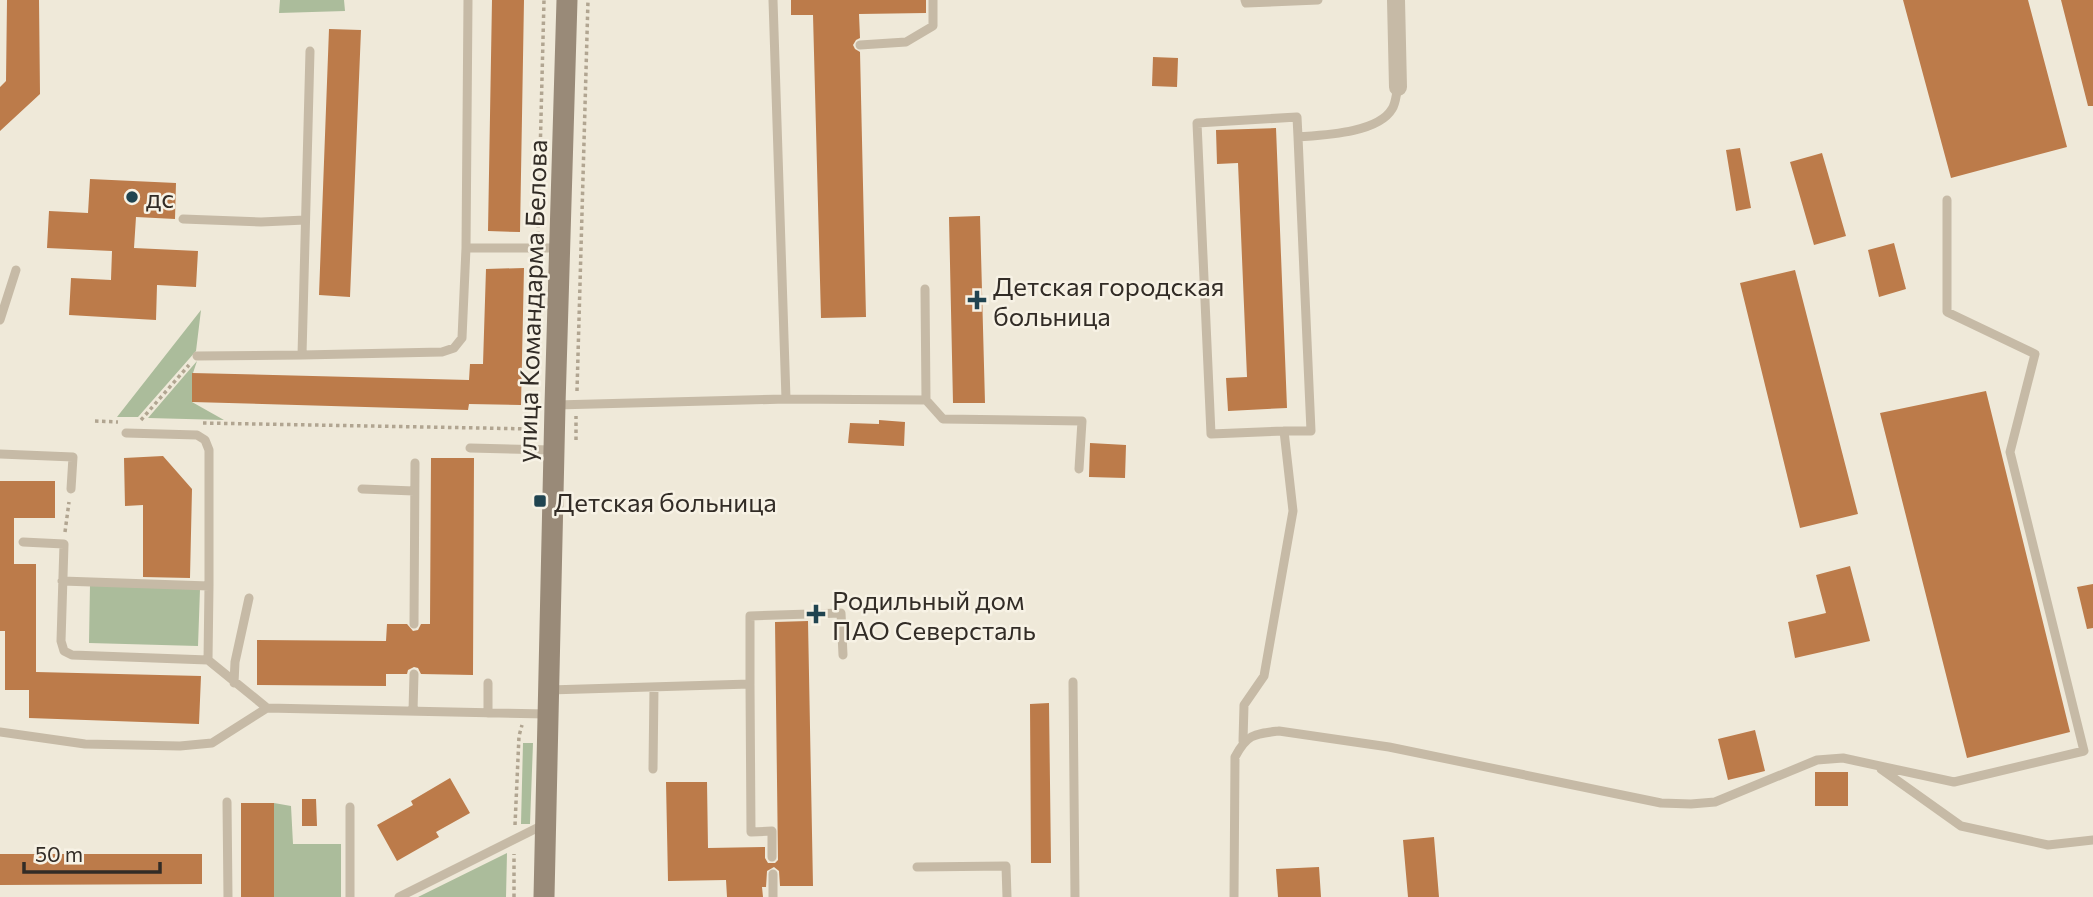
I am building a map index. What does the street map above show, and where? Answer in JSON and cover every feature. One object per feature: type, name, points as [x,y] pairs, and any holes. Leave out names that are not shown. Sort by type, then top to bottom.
[{"type":"main road","name":"улица Командарма Белова","points":[[544,897],[567,0]]},
{"type":"street","points":[[1396,0],[1398,87]]},
{"type":"lane","points":[[197,356],[442,352],[454,348],[462,338],[466,248],[468,0]]},
{"type":"lane","points":[[773,0],[786,399]]},
{"type":"lane","points":[[860,45],[906,42],[933,26],[933,0]]},
{"type":"lane","points":[[1245,0],[1246,3],[1318,0]]},
{"type":"lane","points":[[302,355],[310,51]]},
{"type":"lane","points":[[1298,137],[1330,135],[1380,123],[1394,108],[1398,87]]},
{"type":"lane","points":[[1297,117],[1311,431],[1284,431],[1211,434],[1197,123],[1297,117]]},
{"type":"lane","points":[[1243,741],[1261,733],[1279,731],[1389,747],[1661,803],[1691,804],[1715,802],[1817,760],[1843,758],[1954,782],[2084,751],[2010,452],[2035,354],[1947,312],[1947,200]]},
{"type":"lane","points":[[183,219],[261,222],[305,220]]},
{"type":"lane","points":[[466,248],[560,248]]},
{"type":"lane","points":[[0,320],[2,306],[16,270]]},
{"type":"lane","points":[[925,289],[926,400],[943,419],[1082,421],[1079,469]]},
{"type":"lane","points":[[555,405],[786,399],[926,400]]},
{"type":"lane","points":[[1234,897],[1235,757],[1243,741],[1244,705],[1264,676],[1293,511],[1284,431]]},
{"type":"lane","points":[[126,433],[197,435],[205,440],[209,450],[208,660]]},
{"type":"lane","points":[[470,448],[554,440]]},
{"type":"lane","points":[[0,454],[73,457],[71,489]]},
{"type":"lane","points":[[414,624],[415,463]]},
{"type":"lane","points":[[362,489],[414,491]]},
{"type":"lane","points":[[23,542],[64,544],[61,641],[64,651],[72,655],[208,660],[267,708]]},
{"type":"lane","points":[[62,581],[209,586]]},
{"type":"lane","points":[[234,683],[235,662],[249,598]]},
{"type":"lane","points":[[772,857],[772,831],[751,832],[750,616],[841,613],[843,655]]},
{"type":"lane","points":[[413,711],[414,674]]},
{"type":"lane","points":[[1073,682],[1075,897]]},
{"type":"lane","points":[[488,684],[488,713]]},
{"type":"lane","points":[[549,690],[750,684]]},
{"type":"lane","points":[[653,769],[654,687]]},
{"type":"lane","points":[[0,732],[85,744],[180,746],[212,743],[267,708],[549,714]]},
{"type":"lane","points":[[1878,767],[1961,826],[2048,845],[2093,840]]},
{"type":"lane","points":[[227,802],[228,897]]},
{"type":"lane","points":[[350,807],[350,897]]},
{"type":"lane","points":[[399,897],[546,824]]},
{"type":"lane","points":[[917,867],[1006,866],[1006,897]]},
{"type":"lane","points":[[773,874],[773,897]]},
{"type":"path","points":[[575,445],[589,0]]},
{"type":"path","points":[[153,422],[140,422],[197,356]]},
{"type":"path","points":[[95,421],[129,422]]},
{"type":"path","points":[[194,423],[554,440]]},
{"type":"path","points":[[64,544],[71,489]]},
{"type":"path","points":[[514,897],[519,736],[525,713]]},
{"type":"green space","points":[[280,0],[344,0],[345,11],[279,13]]},
{"type":"green space","points":[[201,310],[196,351],[138,417],[117,417]]},
{"type":"green space","points":[[197,361],[193,373],[192,402],[224,420],[148,418]]},
{"type":"green space","points":[[90,585],[200,589],[198,646],[89,643]]},
{"type":"green space","points":[[523,743],[533,743],[530,824],[521,824]]},
{"type":"green space","points":[[274,803],[291,806],[293,844],[341,844],[341,897],[274,897]]},
{"type":"green space","points":[[507,853],[506,897],[418,897]]},
{"type":"building","points":[[7,0],[39,0],[40,94],[0,131],[0,87],[6,81]]},
{"type":"building","points":[[492,0],[524,0],[520,232],[488,231]]},
{"type":"building","points":[[791,0],[926,0],[926,13],[859,14],[860,38],[853,45],[860,52],[866,317],[821,318],[813,15],[791,15]]},
{"type":"building","points":[[1903,0],[2028,0],[2067,147],[1951,178]]},
{"type":"building","points":[[2061,0],[2093,0],[2093,106],[2088,106]]},
{"type":"building","points":[[329,29],[361,30],[350,297],[319,295]]},
{"type":"building","points":[[1153,57],[1178,58],[1177,87],[1152,86]]},
{"type":"building","points":[[1276,128],[1287,408],[1228,411],[1226,378],[1247,377],[1238,163],[1217,164],[1216,130]]},
{"type":"building","points":[[1740,148],[1751,208],[1736,211],[1726,150]]},
{"type":"building","points":[[1822,153],[1846,236],[1814,245],[1790,162]]},
{"type":"building","points":[[90,179],[176,183],[175,219],[136,217],[134,248],[198,251],[196,287],[157,285],[156,320],[69,315],[71,278],[111,280],[112,251],[47,248],[49,211],[88,213]]},
{"type":"building","points":[[980,216],[985,403],[953,403],[949,217]]},
{"type":"building","points":[[1894,243],[1906,289],[1879,297],[1868,250]]},
{"type":"building","points":[[524,268],[521,405],[469,404],[468,410],[192,402],[192,373],[469,380],[470,364],[483,364],[486,269]]},
{"type":"building","points":[[1795,270],[1858,514],[1800,528],[1740,283]]},
{"type":"building","points":[[1986,391],[2070,732],[1967,758],[1880,413]]},
{"type":"building","points":[[879,420],[905,422],[904,446],[848,443],[850,423],[879,424]]},
{"type":"building","points":[[1090,443],[1126,445],[1125,478],[1089,477]]},
{"type":"building","points":[[163,456],[192,489],[190,578],[143,577],[143,505],[125,506],[124,458]]},
{"type":"building","points":[[431,458],[474,458],[473,675],[421,674],[418,668],[414,667],[408,670],[407,674],[386,674],[386,686],[257,685],[257,640],[386,641],[387,624],[407,624],[413,631],[418,630],[421,624],[430,624]]},
{"type":"building","points":[[0,481],[55,481],[55,518],[14,518],[14,564],[36,564],[36,672],[201,676],[199,724],[29,718],[29,690],[5,690],[5,631],[0,631]]},
{"type":"building","points":[[1850,566],[1870,641],[1795,658],[1788,622],[1826,613],[1816,575]]},
{"type":"building","points":[[2093,584],[2093,628],[2087,629],[2077,587]]},
{"type":"building","points":[[808,621],[813,886],[780,886],[779,871],[774,867],[767,871],[766,887],[762,887],[763,897],[727,897],[726,880],[668,881],[666,782],[707,782],[708,848],[765,847],[768,863],[778,860],[775,622]]},
{"type":"building","points":[[1049,703],[1051,863],[1031,863],[1030,704]]},
{"type":"building","points":[[1755,730],[1765,771],[1728,780],[1718,739]]},
{"type":"building","points":[[1815,772],[1848,772],[1848,806],[1815,806]]},
{"type":"building","points":[[450,778],[470,813],[436,832],[439,837],[397,861],[377,825],[413,805],[411,801]]},
{"type":"building","points":[[302,799],[316,799],[317,826],[302,826]]},
{"type":"building","points":[[241,803],[274,803],[274,897],[241,897]]},
{"type":"building","points":[[1434,837],[1439,897],[1408,897],[1403,840]]},
{"type":"building","points":[[0,854],[202,854],[202,884],[0,885]]},
{"type":"building","points":[[1319,867],[1321,897],[1278,897],[1276,869]]},
{"type":"place","name":"дс","points":[[132,197]]},
{"type":"place","name":"Детская городская больница","points":[[977,300]]},
{"type":"place","name":"Детская больница","points":[[540,501]]},
{"type":"place","name":"Родильный дом ПАО Северсталь","points":[[816,614]]}]
